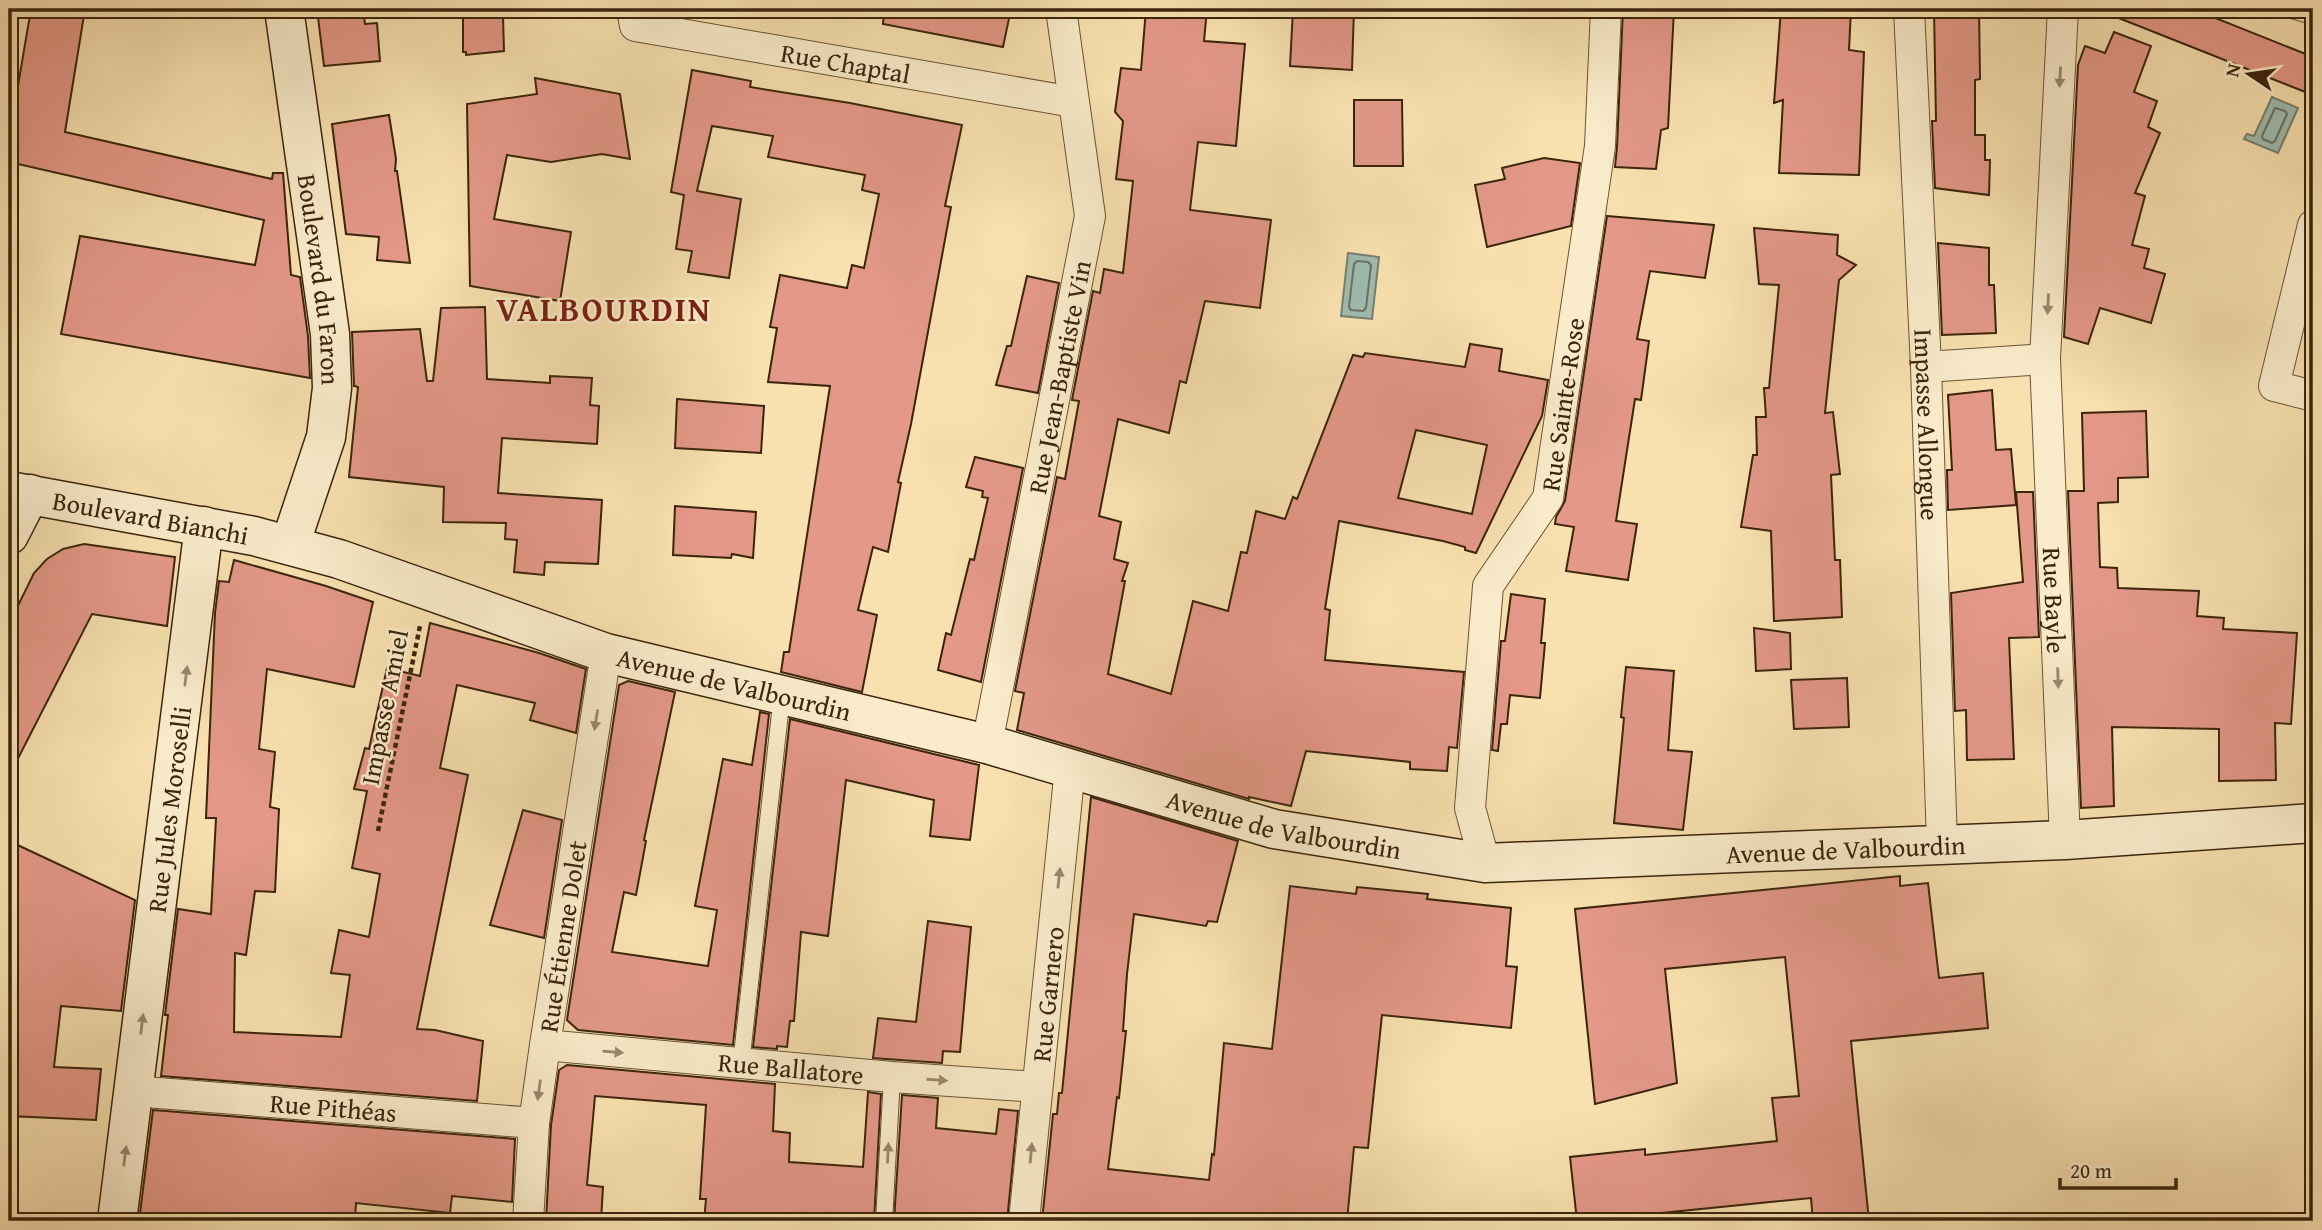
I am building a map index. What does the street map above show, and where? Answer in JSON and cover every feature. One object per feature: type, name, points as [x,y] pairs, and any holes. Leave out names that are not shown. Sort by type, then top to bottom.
[{"type":"street","name":"Boulevard du Faron","points":[[284,9],[330,334],[331,388],[326,437],[290,545]]},
{"type":"street","name":"Rue Chaptal","points":[[632,9],[635,26],[1073,102]]},
{"type":"street","name":"Rue Jean-Baptiste Vin","points":[[987,744],[1090,216],[1060,9]]},
{"type":"street","name":"Rue Sainte-Rose","points":[[1485,863],[1470,808],[1488,586],[1548,498],[1600,146],[1606,9]]},
{"type":"street","name":"Impasse Allongue","points":[[1909,9],[1926,367],[1941,843]]},
{"type":"street","name":"Rue Bayle","points":[[2063,9],[2045,359],[2064,840]]},
{"type":"street","points":[[2313,225],[2274,386],[2313,396]]},
{"type":"street","points":[[1926,367],[2045,359]]},
{"type":"street","name":"Boulevard Bianchi","points":[[19,492],[204,526],[290,545]]},
{"type":"street","points":[[9,535],[19,492]]},
{"type":"street","name":"Rue Jules Moroselli","points":[[117,1221],[204,526]]},
{"type":"street","name":"Avenue de Valbourdin","points":[[290,545],[339,559],[606,653],[987,744],[1274,829],[1485,863],[2064,840],[2313,823]]},
{"type":"street","name":"Rue Étienne Dolet","points":[[528,1221],[534,1123],[606,653]]},
{"type":"street","name":"Rue Garnero","points":[[1024,1221],[1070,768]]},
{"type":"street","name":"Rue Ballatore","points":[[545,1045],[892,1077],[1037,1087]]},
{"type":"street","name":"Rue Pithéas","points":[[134,1091],[534,1123]]},
{"type":"lane","points":[[2288,9],[2313,16]]},
{"type":"lane","points":[[741,1064],[782,695]]},
{"type":"lane","points":[[884,1221],[892,1077]]},
{"type":"path","name":"Impasse Amiel","points":[[378,831],[427,591]]},
{"type":"water","points":[[2272,97],[2298,108],[2278,153],[2244,139],[2247,134],[2254,136]]},
{"type":"water","points":[[1348,253],[1379,257],[1372,319],[1341,316]]},
{"type":"building","points":[[31,9],[85,9],[65,132],[272,179],[273,173],[283,173],[291,275],[300,277],[308,336],[310,378],[61,334],[80,236],[255,265],[264,220],[9,162],[9,120],[12,121]]},
{"type":"building","points":[[317,9],[363,9],[365,24],[377,23],[380,61],[324,66]]},
{"type":"building","points":[[884,9],[1011,9],[1003,47],[883,24]]},
{"type":"building","points":[[1146,9],[1207,9],[1204,41],[1245,44],[1236,146],[1198,142],[1190,210],[1271,220],[1260,308],[1205,301],[1186,383],[1180,381],[1169,433],[1118,419],[1099,516],[1121,522],[1114,559],[1128,563],[1122,581],[1125,581],[1108,674],[1171,694],[1193,601],[1228,611],[1241,552],[1247,553],[1256,511],[1285,519],[1293,497],[1297,499],[1353,355],[1363,357],[1365,353],[1465,367],[1470,344],[1502,349],[1499,371],[1548,380],[1542,416],[1476,553],[1443,541],[1339,521],[1325,609],[1330,610],[1325,660],[1464,672],[1457,748],[1449,747],[1447,771],[1410,769],[1410,762],[1306,751],[1291,806],[1249,799],[1017,730],[1024,693],[1015,691],[1057,477],[1065,479],[1079,401],[1072,400],[1093,291],[1100,293],[1104,269],[1123,273],[1133,181],[1116,179],[1123,121],[1115,112],[1121,68],[1141,70]],"holes":[[[1416,430],[1487,445],[1472,514],[1398,498]]]},
{"type":"building","points":[[1293,9],[1354,9],[1352,70],[1290,66]]},
{"type":"building","points":[[1623,9],[1674,9],[1668,128],[1661,130],[1656,169],[1615,167]]},
{"type":"building","points":[[1781,9],[1851,9],[1849,50],[1864,52],[1859,175],[1779,173],[1783,100],[1774,103]]},
{"type":"building","points":[[1934,9],[1979,9],[1980,79],[1975,80],[1975,135],[1985,135],[1985,160],[1990,160],[1989,195],[1935,188],[1932,121],[1936,121]]},
{"type":"building","points":[[2193,9],[2313,57],[2313,95],[2101,11]]},
{"type":"building","points":[[503,16],[504,51],[466,55],[466,52],[463,52],[463,18]]},
{"type":"building","points":[[2114,32],[2151,46],[2134,92],[2157,101],[2148,127],[2160,133],[2135,193],[2145,196],[2132,245],[2149,249],[2144,268],[2165,274],[2151,323],[2100,308],[2088,344],[2064,337],[2078,65],[2085,46],[2105,53]]},
{"type":"building","points":[[692,70],[751,81],[750,87],[962,125],[945,206],[951,207],[898,482],[901,483],[888,552],[873,547],[858,610],[877,615],[862,692],[781,672],[784,652],[789,652],[830,386],[768,382],[777,328],[770,327],[780,275],[847,288],[852,265],[864,268],[879,194],[862,190],[865,175],[768,157],[773,136],[712,126],[697,191],[741,199],[729,278],[688,272],[692,251],[676,249],[684,195],[671,192]]},
{"type":"building","points":[[535,78],[620,94],[630,159],[602,154],[551,162],[507,155],[494,219],[571,232],[560,301],[470,286],[467,104],[537,94]]},
{"type":"building","points":[[1354,100],[1402,100],[1403,166],[1354,166]]},
{"type":"building","points":[[389,115],[410,263],[377,260],[379,237],[346,234],[332,124]]},
{"type":"building","points":[[1544,158],[1580,163],[1571,226],[1487,247],[1475,185],[1505,179],[1502,168]]},
{"type":"building","points":[[1607,216],[1714,225],[1705,278],[1650,271],[1637,339],[1649,341],[1641,400],[1635,399],[1616,521],[1637,524],[1628,580],[1566,571],[1574,527],[1555,524],[1565,501]]},
{"type":"building","points":[[1754,228],[1838,235],[1837,255],[1856,265],[1839,280],[1825,413],[1833,412],[1840,474],[1831,475],[1835,560],[1840,560],[1842,617],[1774,621],[1771,531],[1741,527],[1753,455],[1757,455],[1756,417],[1766,417],[1764,388],[1769,388],[1779,285],[1759,284]]},
{"type":"building","points":[[1938,243],[1989,248],[1989,285],[1994,285],[1996,333],[1942,335]]},
{"type":"building","points":[[1027,276],[1059,283],[1038,393],[996,385],[1007,346],[1011,346]]},
{"type":"building","points":[[485,307],[487,379],[550,383],[550,376],[592,378],[590,405],[599,406],[597,444],[502,438],[498,493],[602,500],[598,564],[545,562],[544,575],[514,572],[517,540],[505,539],[506,523],[443,522],[444,487],[349,477],[358,387],[354,386],[352,332],[420,329],[427,381],[433,381],[441,308]]},
{"type":"building","points":[[1992,390],[1996,450],[2011,449],[2016,505],[1948,510],[1947,470],[1952,470],[1948,395]]},
{"type":"building","points":[[677,399],[764,406],[761,453],[675,448]]},
{"type":"building","points":[[2146,411],[2148,477],[2118,478],[2118,502],[2098,503],[2100,567],[2117,568],[2118,588],[2199,591],[2197,616],[2224,618],[2223,629],[2297,633],[2291,724],[2275,723],[2276,780],[2219,781],[2219,729],[2112,727],[2114,806],[2081,808],[2068,491],[2084,491],[2082,413]]},
{"type":"building","points":[[975,457],[1023,468],[981,682],[938,670],[946,633],[951,635],[970,559],[974,560],[988,498],[982,497],[983,491],[966,487]]},
{"type":"building","points":[[2016,492],[2033,492],[2039,637],[2009,638],[2014,759],[1967,760],[1966,710],[1955,711],[1951,593],[2023,582]]},
{"type":"building","points":[[675,506],[756,512],[753,558],[732,554],[731,558],[673,555]]},
{"type":"building","points":[[84,544],[175,557],[167,626],[92,614],[9,776],[9,624],[34,573],[47,559],[63,549]]},
{"type":"building","points":[[234,560],[373,602],[354,687],[267,669],[259,749],[275,752],[270,807],[279,809],[275,892],[255,891],[246,955],[235,953],[234,1032],[341,1037],[350,975],[331,973],[339,930],[369,937],[380,874],[352,868],[367,791],[354,789],[365,748],[369,749],[387,668],[420,676],[430,623],[586,669],[576,733],[530,720],[535,703],[457,685],[440,768],[468,775],[417,1029],[435,1030],[483,1041],[477,1101],[161,1076],[168,1015],[165,1015],[178,909],[211,914],[216,818],[206,818],[215,613],[219,581],[229,582]]},
{"type":"building","points":[[1511,594],[1545,599],[1541,643],[1545,643],[1540,698],[1510,695],[1507,724],[1501,724],[1498,751],[1492,750],[1501,641],[1505,641]]},
{"type":"building","points":[[1754,628],[1790,633],[1791,669],[1756,671]]},
{"type":"building","points":[[1626,667],[1674,671],[1668,750],[1692,752],[1683,830],[1614,823]]},
{"type":"building","points":[[1847,678],[1849,727],[1794,729],[1791,680]]},
{"type":"building","points":[[628,681],[675,692],[644,840],[646,841],[636,895],[624,892],[612,952],[708,966],[717,910],[695,906],[723,759],[752,765],[760,712],[769,714],[733,1045],[578,1030],[567,1020],[619,685]]},
{"type":"building","points":[[790,719],[979,765],[970,840],[930,836],[934,800],[846,780],[828,936],[801,932],[794,1021],[790,1021],[787,1047],[777,1046],[777,1049],[753,1047]]},
{"type":"building","points":[[1091,797],[1238,841],[1217,922],[1208,921],[1206,926],[1134,914],[1123,1031],[1126,1031],[1108,1169],[1209,1180],[1212,1154],[1214,1155],[1224,1043],[1272,1049],[1290,886],[1356,894],[1357,887],[1428,894],[1427,899],[1511,908],[1506,966],[1517,967],[1511,1028],[1382,1015],[1368,1148],[1354,1147],[1347,1221],[1209,1221],[1166,1216],[1166,1221],[1144,1221],[1108,1216],[1108,1221],[1042,1221],[1053,1114],[1057,1114],[1059,1093],[1062,1093]]},
{"type":"building","points":[[523,810],[562,820],[544,938],[490,925]]},
{"type":"building","points":[[9,841],[135,900],[121,1011],[61,1006],[54,1067],[101,1069],[96,1120],[9,1116],[14,1041],[9,1040]]},
{"type":"building","points":[[1900,876],[1900,886],[1928,883],[1939,978],[1983,973],[1988,1028],[1851,1041],[1869,1221],[1813,1221],[1811,1198],[1652,1214],[1652,1221],[1577,1221],[1570,1157],[1645,1149],[1645,1155],[1777,1141],[1772,1098],[1799,1096],[1785,957],[1665,969],[1677,1083],[1595,1104],[1575,909]]},
{"type":"building","points":[[928,921],[971,927],[960,1052],[943,1051],[942,1063],[873,1058],[878,1018],[916,1022]]},
{"type":"building","points":[[567,1065],[775,1084],[773,1131],[790,1133],[789,1162],[863,1167],[868,1092],[881,1094],[874,1221],[704,1221],[706,1199],[700,1199],[706,1105],[595,1096],[587,1185],[603,1187],[601,1221],[546,1221],[551,1125],[559,1070]]},
{"type":"building","points":[[902,1095],[938,1098],[936,1128],[996,1134],[999,1109],[1018,1111],[1007,1221],[894,1221]]},
{"type":"building","points":[[153,1110],[515,1139],[512,1202],[452,1196],[450,1213],[356,1203],[355,1221],[277,1221],[193,1213],[193,1221],[139,1221]]},
{"type":"district","name":"VALBOURDIN","points":[[604,309]]}]
